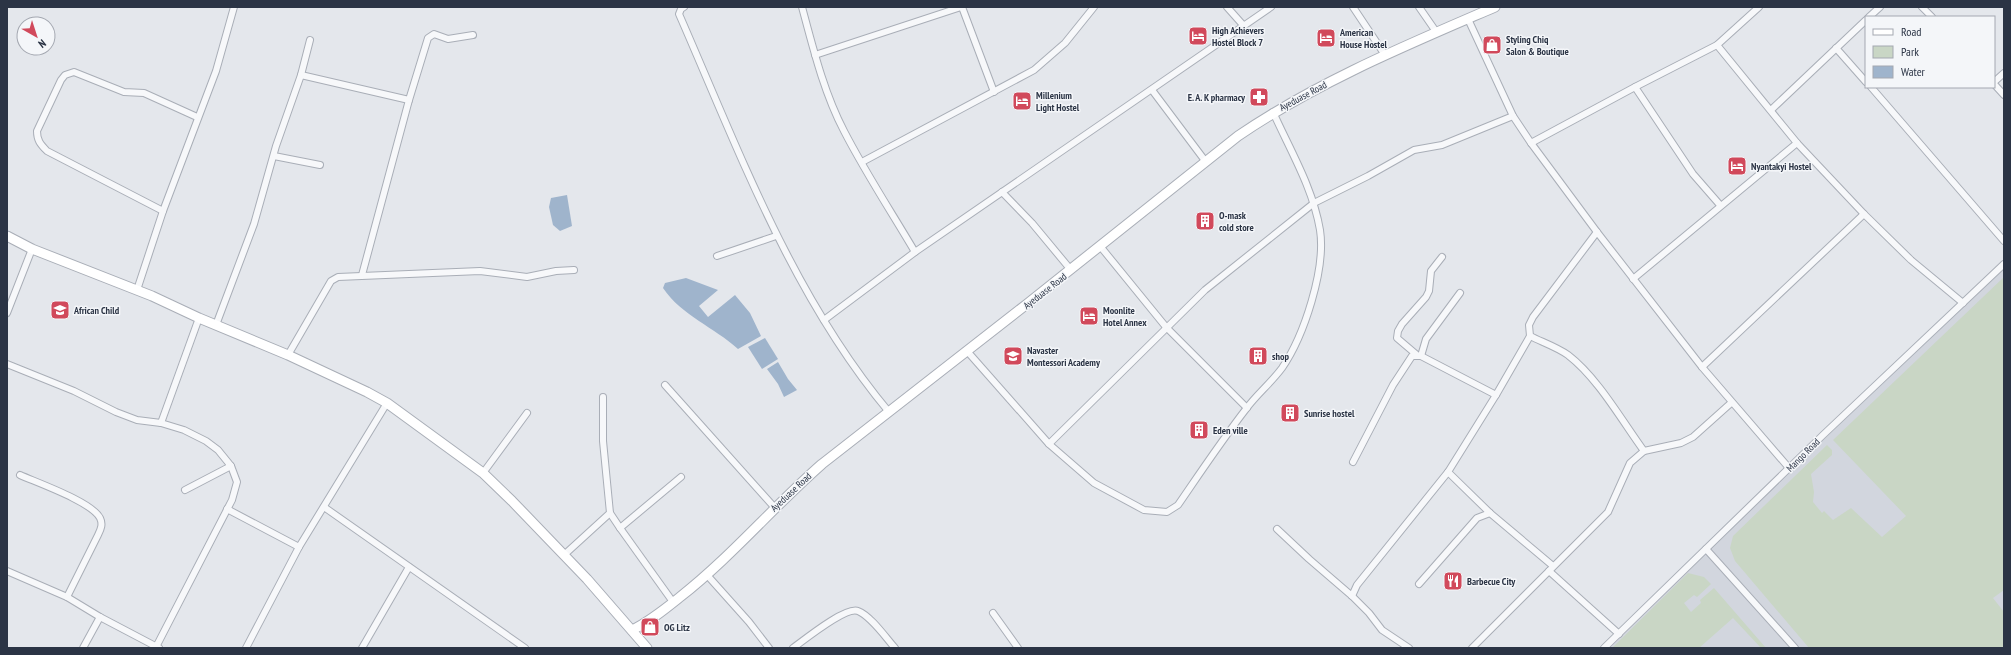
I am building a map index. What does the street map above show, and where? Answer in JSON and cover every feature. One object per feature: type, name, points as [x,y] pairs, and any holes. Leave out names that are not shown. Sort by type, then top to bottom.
[{"type":"street","points":[[137,290],[163,211],[197,117],[216,71],[234,7]]},
{"type":"street","points":[[684,7],[679,11],[679,14],[776,236],[824,320],[854,366],[889,412]]},
{"type":"street","points":[[802,7],[815,55],[834,110],[844,131],[915,252]]},
{"type":"street","points":[[815,55],[961,7],[994,92]]},
{"type":"street","points":[[862,162],[1034,70],[1059,49],[1094,7]]},
{"type":"street","points":[[1226,7],[1243,26]]},
{"type":"street","points":[[824,320],[915,252],[1271,7]]},
{"type":"street","points":[[1353,7],[1385,55]]},
{"type":"street","points":[[1420,7],[1437,33]]},
{"type":"street","name":"Ayeduase Road","points":[[632,630],[673,602],[707,575],[822,464],[1071,270],[1206,162],[1273,112],[1385,55],[1494,7]]},
{"type":"street","points":[[1531,143],[1717,45],[1760,7]]},
{"type":"street","points":[[1870,16],[1880,7]]},
{"type":"street","points":[[1922,7],[1931,16]]},
{"type":"street","points":[[1468,19],[1513,116],[1531,143],[1597,232],[1702,367],[1731,403],[1789,468]]},
{"type":"street","points":[[1771,110],[1865,21]]},
{"type":"street","points":[[362,276],[409,100],[430,35],[434,34],[448,39],[473,35]]},
{"type":"street","points":[[216,325],[247,246],[281,131],[301,75],[310,40]]},
{"type":"street","points":[[1717,45],[1798,143],[1864,214],[1911,260],[1963,303]]},
{"type":"street","points":[[1836,48],[1865,81]]},
{"type":"street","points":[[163,211],[47,151],[39,143],[37,131],[61,80],[70,72],[74,72],[124,92],[144,92],[197,117]]},
{"type":"street","points":[[1995,82],[2004,73]]},
{"type":"street","points":[[301,75],[409,100]]},
{"type":"street","points":[[1995,84],[2004,95]]},
{"type":"street","points":[[1635,87],[1693,174],[1720,206]]},
{"type":"street","points":[[1871,88],[2004,241]]},
{"type":"street","points":[[1152,90],[1206,162]]},
{"type":"street","points":[[967,351],[1049,444],[1094,484],[1144,510],[1167,512],[1178,506],[1247,408],[1271,382],[1291,354],[1312,299],[1318,276],[1321,250],[1320,231],[1314,203],[1273,112]]},
{"type":"street","points":[[1049,444],[1205,290],[1314,203],[1368,176],[1414,150],[1442,145],[1513,116]]},
{"type":"street","points":[[1633,279],[1798,143]]},
{"type":"street","points":[[274,156],[320,165]]},
{"type":"street","points":[[1002,192],[1032,223],[1071,270]]},
{"type":"street","points":[[1702,367],[1864,214]]},
{"type":"street","points":[[1352,596],[1357,586],[1448,472],[1496,395],[1530,336],[1529,325],[1533,317],[1597,232]]},
{"type":"street","points":[[7,236],[32,249],[137,290],[199,318],[288,355],[367,392],[387,404],[483,473],[564,555],[647,648]]},
{"type":"street","points":[[717,256],[776,236]]},
{"type":"street","points":[[1100,246],[1166,327],[1247,408]]},
{"type":"street","points":[[7,313],[32,249]]},
{"type":"street","points":[[1442,257],[1431,271],[1429,291],[1426,297],[1398,330],[1397,338],[1419,356],[1496,395]]},
{"type":"street","name":"Mango Road","points":[[1604,648],[1789,468],[2004,264]]},
{"type":"street","points":[[288,355],[333,279],[338,277],[480,271],[527,277],[556,271],[574,270]]},
{"type":"street","points":[[1419,356],[1426,339],[1460,293]]},
{"type":"street","points":[[161,423],[199,318]]},
{"type":"street","points":[[1530,336],[1567,354],[1575,362],[1599,389],[1644,451]]},
{"type":"street","points":[[1353,462],[1409,358],[1419,356]]},
{"type":"street","points":[[7,364],[74,391],[116,412],[137,420],[161,423],[184,430],[206,441],[218,450],[231,466],[237,482],[228,508],[157,647],[100,617],[67,597],[7,571]]},
{"type":"street","points":[[665,386],[775,508]]},
{"type":"street","points":[[603,396],[603,441],[610,513],[673,602]]},
{"type":"street","points":[[1472,648],[1608,512],[1630,463],[1644,451],[1681,443],[1693,437],[1731,403]]},
{"type":"street","points":[[246,648],[299,547],[387,404]]},
{"type":"street","points":[[483,473],[527,413]]},
{"type":"street","points":[[185,490],[231,466]]},
{"type":"street","points":[[1448,472],[1619,634]]},
{"type":"street","points":[[20,475],[90,507],[101,519],[102,526],[98,536],[67,597]]},
{"type":"street","points":[[620,528],[681,478]]},
{"type":"street","points":[[324,507],[525,648]]},
{"type":"street","points":[[228,508],[299,547]]},
{"type":"street","points":[[564,555],[610,513]]},
{"type":"street","points":[[1419,584],[1477,518],[1490,513]]},
{"type":"street","points":[[1277,529],[1352,596],[1369,613],[1382,630],[1409,648]]},
{"type":"street","points":[[1706,549],[1795,648]]},
{"type":"street","points":[[362,648],[409,567]]},
{"type":"street","points":[[707,575],[749,622],[769,648]]},
{"type":"street","points":[[793,648],[839,616],[850,611],[858,611],[877,627],[895,648]]},
{"type":"street","points":[[993,613],[1018,648]]},
{"type":"street","points":[[83,648],[100,617]]},
{"type":"street","points":[[514,648],[518,642]]},
{"type":"shaded area","points":[[2004,269],[2004,648],[1607,648],[1752,507]]},
{"type":"green space","points":[[2004,277],[2004,590],[1993,598],[2004,612],[2004,648],[1809,648],[1735,561],[1730,548],[1733,536],[1827,445],[1832,450],[1832,455],[1811,474],[1814,492],[1813,502],[1822,513],[1824,511],[1833,520],[1851,508],[1882,537],[1906,516],[1833,440]]},
{"type":"green space","points":[[1688,573],[1704,577],[1711,584],[1697,597],[1694,595],[1684,603],[1691,612],[1701,603],[1700,600],[1714,588],[1766,648],[1761,648],[1733,618],[1699,648],[1612,648]]},
{"type":"water","points":[[567,195],[572,226],[560,231],[553,225],[549,207],[551,198]]},
{"type":"water","points":[[686,278],[718,290],[699,306],[708,317],[735,295],[750,313],[761,336],[738,349],[729,341],[689,314],[671,298],[663,288],[665,283]]},
{"type":"water","points":[[765,338],[778,359],[762,369],[748,347]]},
{"type":"water","points":[[778,362],[788,379],[797,390],[784,397],[778,384],[767,369]]},
{"type":"place","name":"High Achievers Hostel Block 7","points":[[1198,36]]},
{"type":"place","name":"American House Hostel","points":[[1326,38]]},
{"type":"place","name":"Styling Chiq Salon & Boutique","points":[[1492,45]]},
{"type":"place","name":"E. A. K pharmacy","points":[[1259,97]]},
{"type":"place","name":"Millenium Light Hostel","points":[[1022,101]]},
{"type":"place","name":"Nyantakyi Hostel","points":[[1737,166]]},
{"type":"place","name":"O-mask cold store","points":[[1205,221]]},
{"type":"place","name":"African Child","points":[[60,310]]},
{"type":"place","name":"Moonlite Hotel Annex","points":[[1089,316]]},
{"type":"place","name":"Navaster Montessori Academy","points":[[1013,356]]},
{"type":"place","name":"shop","points":[[1258,356]]},
{"type":"place","name":"Sunrise hostel","points":[[1290,413]]},
{"type":"place","name":"Eden ville","points":[[1199,430]]},
{"type":"place","name":"Barbecue City","points":[[1453,581]]},
{"type":"place","name":"OG Litz","points":[[650,627]]}]
